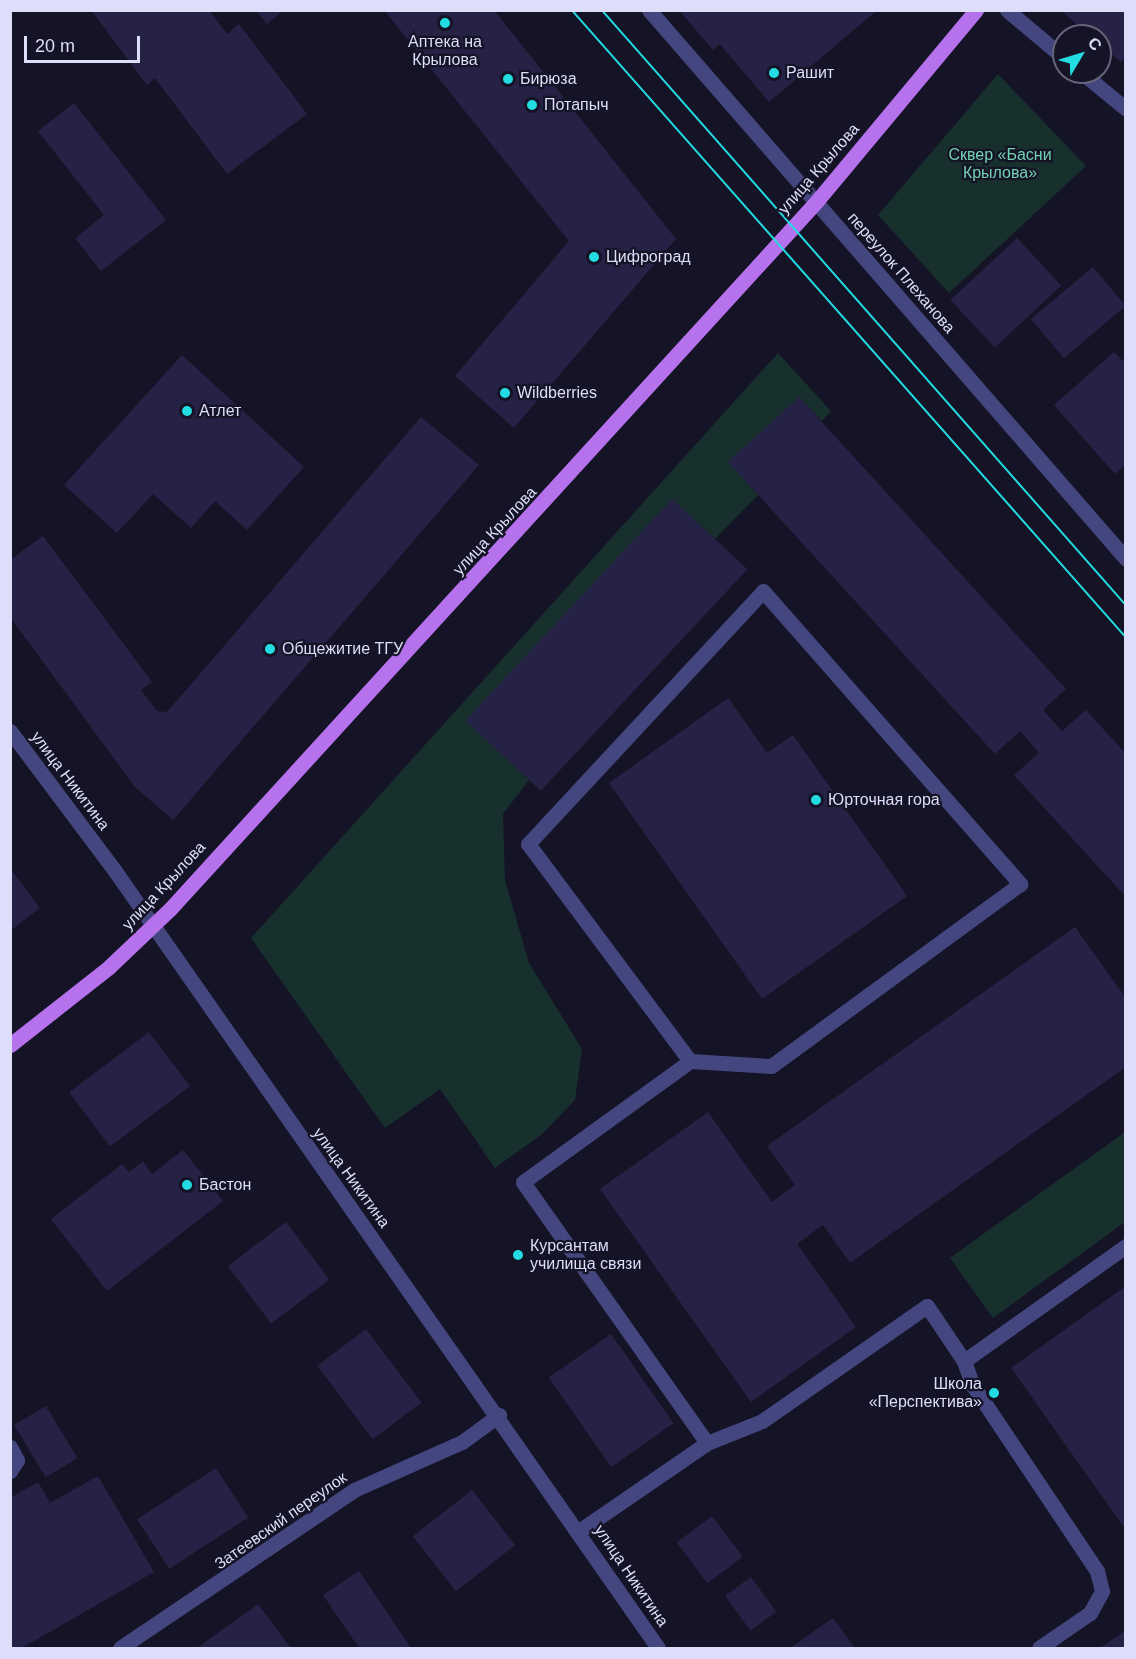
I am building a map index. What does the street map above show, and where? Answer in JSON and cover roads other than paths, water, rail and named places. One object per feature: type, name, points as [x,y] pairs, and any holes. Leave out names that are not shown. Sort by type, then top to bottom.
[{"type":"main road","name":"улица Крылова","points":[[10,1045],[151,928],[816,202],[976,10]]},
{"type":"street","name":"переулок Плеханова","points":[[649,10],[1123,552]]},
{"type":"street","points":[[1007,10],[1052,48]]},
{"type":"street","points":[[1095,84],[1125,109]]},
{"type":"street","points":[[690,1061],[528,844],[763,591],[1020,884],[771,1066],[690,1061],[523,1182],[707,1443]]},
{"type":"street","name":"улица Никитина","points":[[10,731],[500,1415],[658,1648]]},
{"type":"street","points":[[964,1361],[1125,1246]]},
{"type":"street","points":[[579,1531],[707,1443],[762,1421],[927,1306],[964,1361],[972,1386],[1097,1571],[1102,1591],[1090,1613],[1040,1648]]},
{"type":"street","name":"Затеевский переулок","points":[[120,1648],[354,1490],[462,1442],[500,1415]]},
{"type":"street","points":[[10,1447],[17,1460],[10,1471]]},
{"type":"tram line","points":[[572,10],[1126,637]]},
{"type":"tram line","points":[[602,10],[1126,605]]},
{"type":"place","name":"Аптека на Крылова","points":[[445,23]]},
{"type":"place","name":"Рашит","points":[[774,73]]},
{"type":"place","name":"Бирюза","points":[[508,79]]},
{"type":"place","name":"Потапыч","points":[[532,105]]},
{"type":"place","name":"Цифроград","points":[[594,257]]},
{"type":"place","name":"Wildberries","points":[[505,393]]},
{"type":"place","name":"Атлет","points":[[187,411]]},
{"type":"place","name":"Общежитие ТГУ","points":[[270,649]]},
{"type":"place","name":"Юрточная гора","points":[[816,800]]},
{"type":"place","name":"Бастон","points":[[187,1185]]},
{"type":"place","name":"Курсантам училища связи","points":[[518,1255]]},
{"type":"place","name":"Школа «Перспектива»","points":[[994,1393]]},
{"type":"park label","name":"Сквер «Басни Крылова»","points":[[1000,164]]}]
